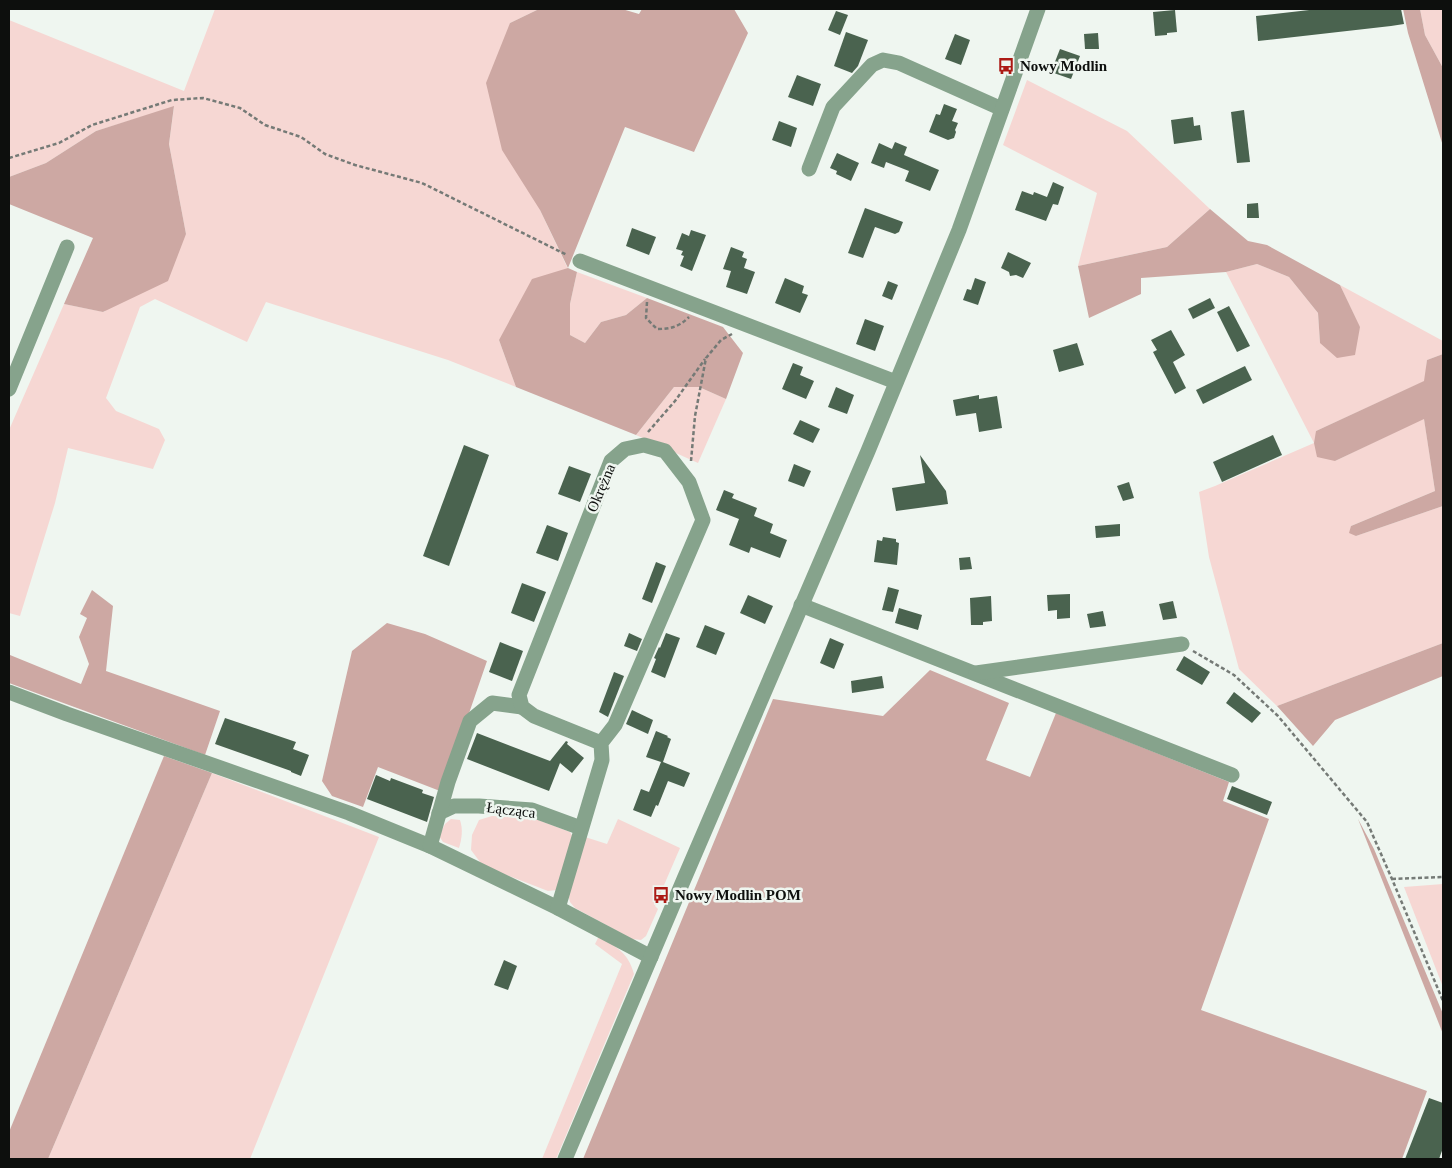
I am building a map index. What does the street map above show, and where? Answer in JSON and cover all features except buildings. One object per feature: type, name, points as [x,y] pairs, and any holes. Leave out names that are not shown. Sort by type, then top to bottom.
[{"type":"street","points":[[565,1159],[959,230],[1038,9]]},
{"type":"street","points":[[809,170],[833,107],[872,65],[883,60],[899,63],[1002,108]]},
{"type":"street","points":[[9,389],[67,247]]},
{"type":"street","points":[[580,261],[896,382]]},
{"type":"street","points":[[558,908],[602,760],[601,743],[615,724],[703,520],[690,482],[665,450],[644,445],[635,447]]},
{"type":"street","name":"Okrężna","points":[[522,707],[519,695],[611,461],[625,448],[635,447]]},
{"type":"street","points":[[801,605],[1232,776]]},
{"type":"street","points":[[973,673],[1182,644]]},
{"type":"street","points":[[9,692],[76,718],[349,814],[430,846],[558,908],[651,956]]},
{"type":"street","points":[[430,846],[448,782],[470,721],[492,703],[522,707],[534,716],[601,743]]},
{"type":"street","name":"Łącząca","points":[[439,813],[454,806],[532,810],[581,828]]},
{"type":"path","points":[[9,158],[59,143],[92,125],[172,100],[203,98],[240,108],[266,125],[301,137],[325,154],[354,165],[422,183],[580,261]]},
{"type":"path","points":[[653,289],[647,303],[646,318],[656,329],[670,329],[682,324],[694,313],[698,306]]},
{"type":"path","points":[[635,447],[675,401],[720,340],[747,325]]},
{"type":"path","points":[[690,482],[695,416],[706,358]]},
{"type":"path","points":[[1182,644],[1234,675],[1278,716],[1367,822],[1443,1001]]},
{"type":"path","points":[[1392,879],[1443,878]]},
{"type":"shaded area","points":[[215,9],[539,9],[510,23],[540,210],[568,269],[499,340],[516,387],[448,360],[266,302],[247,342],[155,299],[140,307],[106,398],[116,411],[159,429],[165,440],[153,469],[68,448],[55,503],[20,616],[9,613],[9,430],[64,304],[104,312],[186,234],[169,144],[174,107],[96,131],[46,163],[9,177],[9,20],[184,91]]},
{"type":"shaded area","points":[[539,9],[622,9],[639,14],[642,9],[734,9],[748,33],[694,152],[625,127],[568,268],[540,210],[502,150],[486,83],[510,23]]},
{"type":"shaded area","points":[[1403,9],[1420,9],[1425,35],[1443,68],[1443,146],[1408,33]]},
{"type":"shaded area","points":[[1420,9],[1443,9],[1443,68],[1425,35]]},
{"type":"shaded area","points":[[1027,80],[1127,131],[1210,209],[1167,247],[1078,266],[1097,193],[1003,145]]},
{"type":"shaded area","points":[[174,106],[169,144],[186,234],[168,281],[103,312],[64,304],[93,238],[9,204],[9,177],[46,163],[96,131]]},
{"type":"shaded area","points":[[1210,209],[1248,241],[1267,245],[1340,285],[1360,327],[1355,355],[1337,358],[1320,343],[1318,313],[1289,277],[1257,264],[1226,272],[1141,278],[1141,294],[1089,318],[1078,266],[1167,247]]},
{"type":"shaded area","points":[[1257,264],[1289,277],[1318,313],[1320,343],[1360,328],[1340,285],[1443,341],[1443,354],[1427,360],[1425,381],[1316,431],[1335,461],[1424,418],[1435,491],[1351,526],[1356,536],[1443,506],[1443,643],[1277,706],[1239,669],[1209,557],[1199,492],[1314,443],[1226,272]]},
{"type":"shaded area","points":[[568,268],[577,272],[570,304],[570,335],[585,343],[601,322],[626,315],[647,298],[723,327],[743,353],[726,399],[699,387],[674,387],[636,435],[516,387],[499,340],[532,279]]},
{"type":"shaded area","points":[[577,272],[647,298],[626,315],[601,322],[585,343],[570,335],[570,304]]},
{"type":"shaded area","points":[[1443,354],[1443,506],[1356,536],[1349,533],[1351,526],[1435,491],[1424,419],[1335,461],[1317,457],[1314,443],[1316,431],[1424,381],[1427,360]]},
{"type":"shaded area","points":[[674,387],[699,387],[726,399],[698,463],[636,435]]},
{"type":"shaded area","points":[[92,590],[113,606],[106,671],[220,711],[205,755],[9,683],[10,655],[81,684],[89,664],[79,637],[87,618],[80,614]]},
{"type":"shaded area","points":[[387,623],[425,634],[487,661],[444,786],[440,791],[378,767],[363,807],[332,796],[322,781],[352,651]]},
{"type":"shaded area","points":[[1443,643],[1443,676],[1335,720],[1313,746],[1277,706]]},
{"type":"shaded area","points":[[930,670],[1009,703],[986,760],[1030,777],[1056,713],[1229,782],[1223,801],[1269,819],[1201,1010],[1427,1091],[1402,1159],[583,1159],[773,699],[883,716]]},
{"type":"shaded area","points":[[164,756],[212,773],[48,1159],[9,1159],[9,1132]]},
{"type":"shaded area","points":[[212,773],[379,837],[250,1159],[48,1159]]},
{"type":"shaded area","points":[[492,816],[533,818],[570,832],[573,837],[557,890],[548,891],[483,866],[471,850],[472,835],[479,820]]},
{"type":"shaded area","points":[[451,819],[460,820],[461,823],[462,834],[459,848],[443,842],[439,836],[445,824]]},
{"type":"shaded area","points":[[618,819],[680,848],[655,906],[658,909],[646,936],[641,940],[632,939],[575,908],[570,902],[568,894],[585,837],[607,844]]},
{"type":"shaded area","points":[[1358,819],[1374,849],[1443,1014],[1443,1034]]},
{"type":"shaded area","points":[[1443,884],[1443,987],[1404,887]]},
{"type":"shaded area","points":[[599,936],[625,955],[634,974],[556,1159],[542,1159],[622,964],[595,944]]},
{"type":"place","name":"Nowy Modlin","points":[[1006,66]]},
{"type":"place","name":"Nowy Modlin POM","points":[[661,895]]}]
